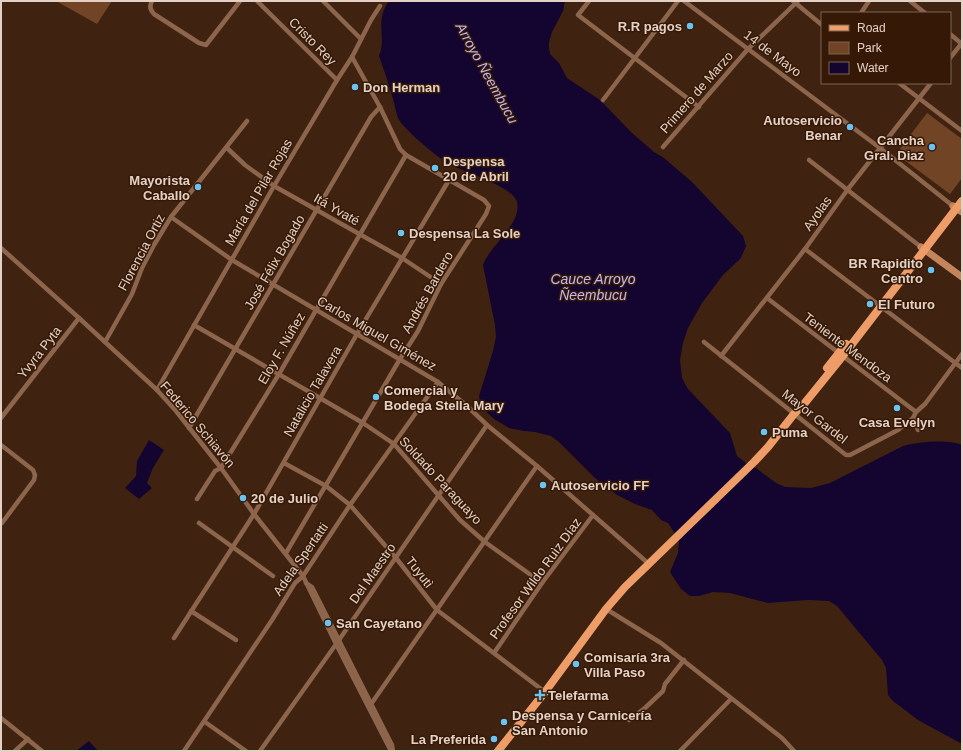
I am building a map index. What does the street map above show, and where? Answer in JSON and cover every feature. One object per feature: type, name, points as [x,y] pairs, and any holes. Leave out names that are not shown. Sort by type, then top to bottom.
[{"type":"main road","points":[[498,751],[545,692],[606,609],[625,587],[754,462],[804,404],[923,248],[959,207],[962,194]]},
{"type":"main road","points":[[923,248],[962,277]]},
{"type":"street","points":[[152,1],[150,7],[154,14],[199,43],[206,45],[240,1]]},
{"type":"street","name":"Cristo Rey","points":[[257,1],[336,80]]},
{"type":"street","points":[[323,1],[361,39]]},
{"type":"street","points":[[589,1],[578,15],[634,59],[699,106]]},
{"type":"street","points":[[603,100],[678,1]]},
{"type":"street","name":"14 de Mayo","points":[[684,1],[959,207]]},
{"type":"street","points":[[862,12],[869,1]]},
{"type":"street","points":[[910,1],[924,12]]},
{"type":"street","points":[[795,2],[821,24]]},
{"type":"street","name":"Primero de Marzo","points":[[663,147],[748,49],[795,2]]},
{"type":"street","name":"María del Pilar Rojas","points":[[157,390],[336,80],[352,57],[380,6]]},
{"type":"street","points":[[951,35],[962,43],[951,57]]},
{"type":"street","points":[[352,57],[380,107],[400,150],[449,180]]},
{"type":"street","points":[[900,84],[962,131]]},
{"type":"street","name":"Ayolas","points":[[721,356],[805,249],[848,189],[930,84]]},
{"type":"street","name":"José Félix Bogado","points":[[189,428],[371,117],[380,107]]},
{"type":"street","name":"Florencia Ortiz","points":[[105,342],[132,294],[142,268],[171,217],[247,121]]},
{"type":"street","name":"Itá Yvaté","points":[[227,148],[245,165],[274,186],[402,258],[441,284]]},
{"type":"street","name":"Eloy F. Núñez","points":[[197,499],[215,471],[221,468],[279,374],[406,155]]},
{"type":"street","points":[[809,160],[923,248]]},
{"type":"street","name":"Andrés Bardero","points":[[286,554],[362,423],[418,331],[441,284],[486,214],[489,206],[484,200],[449,180]]},
{"type":"street","name":"Natalicio Talavera","points":[[174,638],[254,514],[357,334],[449,180]]},
{"type":"street","name":"Carlos Miguel Giménez","points":[[171,217],[232,260],[438,382],[649,564]]},
{"type":"street","name":"Federico Schiavón","points":[[1,248],[80,318],[157,390],[221,468],[254,514],[303,576],[392,751]]},
{"type":"street","points":[[805,249],[958,365]]},
{"type":"street","name":"Teniente Mendoza","points":[[767,298],[916,412]]},
{"type":"street","name":"Yvyra Pyta","points":[[1,418],[80,318]]},
{"type":"street","name":"Soldado Paraguayo","points":[[194,325],[362,423],[394,444],[460,520],[485,542],[542,583]]},
{"type":"street","name":"Mayor Gardel","points":[[704,342],[846,455],[850,455],[898,430],[914,418]]},
{"type":"street","points":[[958,365],[962,354]]},
{"type":"street","points":[[918,430],[914,418],[916,412],[925,404],[962,359]]},
{"type":"street","name":"Adela Spertatti","points":[[184,751],[205,722],[295,583],[303,576],[350,505],[438,382]]},
{"type":"street","name":"Del Maestro","points":[[260,751],[396,558],[487,425]]},
{"type":"street","points":[[1,445],[33,470],[35,475],[34,480],[2,523]]},
{"type":"street","name":"Tuyutì","points":[[284,463],[326,486],[350,505],[396,558],[437,610],[545,692]]},
{"type":"street","points":[[370,706],[537,466]]},
{"type":"street","name":"Profesor Wildo Ruìz Díaz","points":[[494,653],[542,583],[593,515]]},
{"type":"street","points":[[199,523],[273,576]]},
{"type":"street","points":[[606,609],[661,642],[782,738],[794,751]]},
{"type":"street","points":[[191,611],[236,640]]},
{"type":"street","points":[[629,720],[645,708],[663,691],[665,684],[684,660]]},
{"type":"street","points":[[680,751],[731,699]]},
{"type":"street","points":[[1,718],[42,751]]},
{"type":"street","points":[[205,722],[246,751]]},
{"type":"street","points":[[15,751],[28,739]]},
{"type":"green space","points":[[56,1],[112,1],[97,24]]},
{"type":"green space","name":"Cancha Gral. Diaz","points":[[927,113],[962,139],[962,178],[950,194],[896,154]]},
{"type":"water","name":"Cauce Arroyo Ñeembucu","points":[[389,1],[565,1],[563,11],[552,32],[549,48],[550,54],[559,63],[567,78],[600,100],[632,133],[692,182],[743,236],[746,246],[741,258],[723,275],[702,303],[688,328],[683,343],[680,360],[682,378],[688,389],[730,433],[737,456],[751,467],[756,468],[776,483],[785,487],[811,488],[830,483],[903,446],[932,442],[949,442],[962,445],[962,744],[918,720],[893,701],[888,695],[886,668],[882,660],[837,606],[829,601],[808,600],[768,603],[730,593],[713,592],[699,596],[690,596],[681,589],[670,572],[678,553],[679,542],[668,523],[661,520],[652,510],[617,495],[595,478],[551,436],[509,428],[494,419],[481,407],[479,396],[496,337],[483,265],[515,218],[517,202],[514,196],[498,185],[444,161],[415,137],[399,120],[379,56],[382,42],[382,16]]},
{"type":"water","points":[[149,440],[164,450],[153,468],[147,483],[152,488],[139,499],[125,488],[136,476],[137,461]]},
{"type":"water","points":[[89,741],[98,751],[76,751]]},
{"type":"place","name":"R.R pagos","points":[[690,26]]},
{"type":"place","name":"Don Herman","points":[[355,87]]},
{"type":"place","name":"Autoservicio Benar","points":[[850,127]]},
{"type":"place","name":"Cancha Gral. Diaz","points":[[932,147]]},
{"type":"place","name":"Despensa 20 de Abril","points":[[435,168]]},
{"type":"place","name":"Mayorista Caballo","points":[[198,187]]},
{"type":"place","name":"Despensa La Sole","points":[[401,233]]},
{"type":"place","name":"BR Rapidito Centro","points":[[931,270]]},
{"type":"place","name":"El Futuro","points":[[870,304]]},
{"type":"place","name":"Comercial y Bodega Stella Mary","points":[[376,397]]},
{"type":"place","name":"Casa Evelyn","points":[[897,408]]},
{"type":"place","name":"Puma","points":[[764,432]]},
{"type":"place","name":"Autoservicio FF","points":[[543,485]]},
{"type":"place","name":"20 de Julio","points":[[243,498]]},
{"type":"place","name":"San Cayetano","points":[[328,623]]},
{"type":"place","name":"Comisaría 3ra Villa Paso","points":[[576,664]]},
{"type":"place","name":"Telefarma","points":[[540,695]]},
{"type":"place","name":"Despensa y Carnicería San Antonio","points":[[504,722]]},
{"type":"place","name":"La Preferida","points":[[494,739]]},
{"type":"water label","name":"Arroyo Ñeembucu","points":[[487,73]]}]
